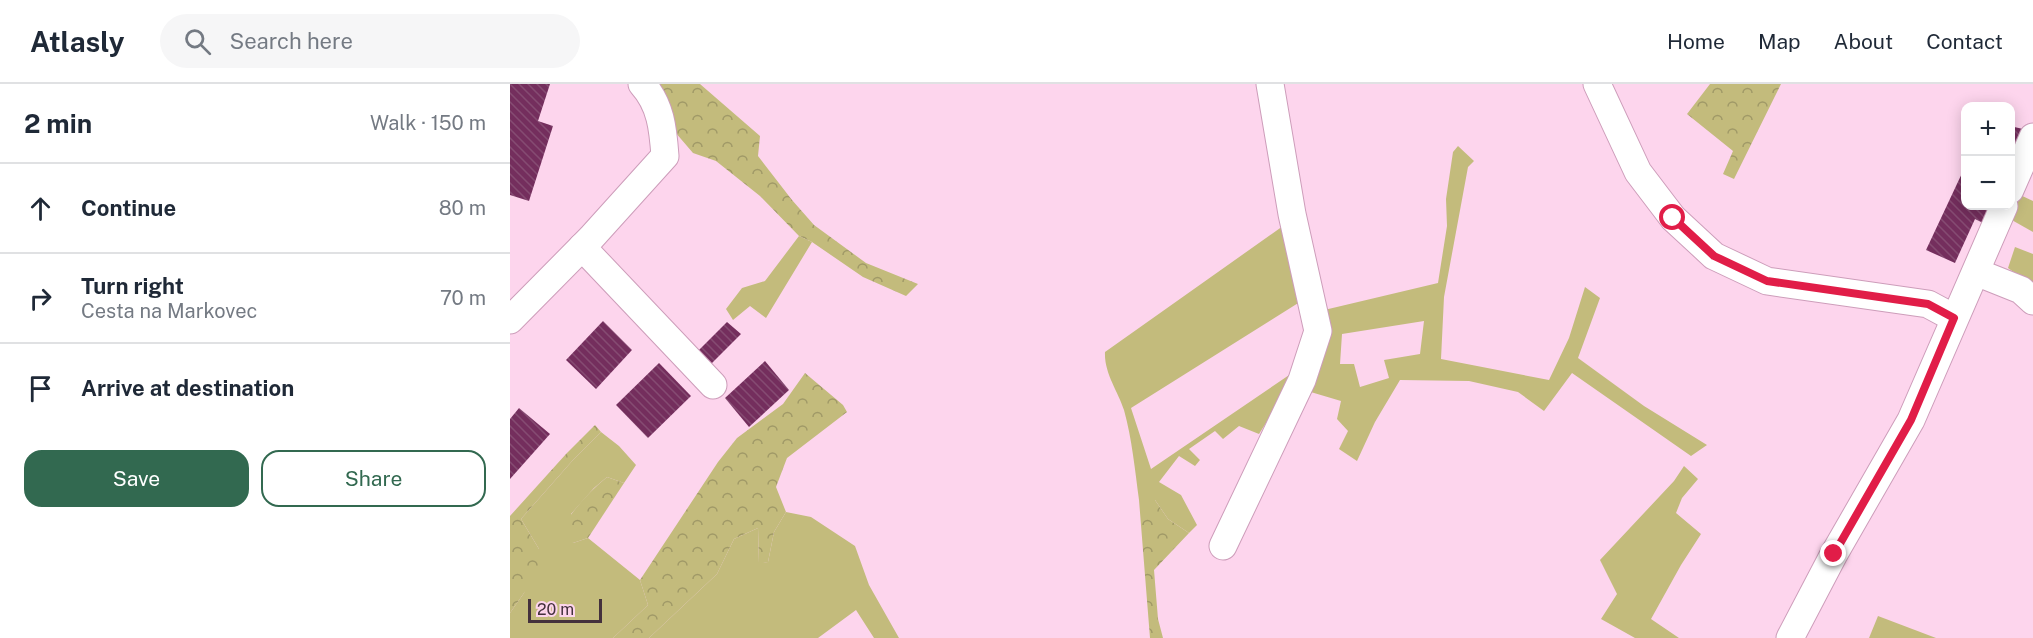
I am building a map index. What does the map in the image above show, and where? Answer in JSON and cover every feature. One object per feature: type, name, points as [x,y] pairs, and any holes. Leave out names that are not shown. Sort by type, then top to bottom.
[{"type":"street","points":[[510,320],[582,247],[665,156],[662,123],[650,93],[642,84]]},
{"type":"street","points":[[1223,546],[1302,380],[1318,332],[1292,214],[1270,84]]},
{"type":"street","points":[[1597,84],[1638,172],[1673,218],[1714,256],[1767,281],[1928,304],[1954,318]]},
{"type":"street","points":[[2015,178],[2033,137]]},
{"type":"street","points":[[1790,638],[1834,554],[1911,420],[2002,210]]},
{"type":"street","points":[[582,247],[713,385]]},
{"type":"street","points":[[1976,272],[2021,290],[2033,301]]},
{"type":"green space","points":[[657,84],[700,84],[760,136],[758,156],[814,225],[866,263],[918,284],[906,296],[863,277],[812,242],[799,236],[760,196],[716,161],[693,153],[675,132]]},
{"type":"green space","points":[[1710,84],[1781,84],[1734,179],[1723,174],[1733,151],[1687,114]]},
{"type":"green space","points":[[1458,146],[1474,161],[1468,167],[1444,297],[1441,359],[1549,380],[1569,338],[1585,287],[1600,298],[1578,358],[1644,406],[1707,445],[1691,456],[1572,373],[1544,411],[1518,392],[1469,381],[1400,380],[1375,422],[1357,461],[1339,449],[1348,431],[1337,419],[1341,401],[1304,390],[1320,311],[1438,283],[1447,226],[1446,199],[1453,152]],"holes":[[[1424,321],[1420,354],[1384,360],[1389,378],[1360,387],[1354,364],[1340,364],[1342,334]]]},
{"type":"green space","points":[[2018,194],[2033,201],[2033,232],[2010,219],[2013,210],[2015,210]]},
{"type":"green space","points":[[1283,226],[1303,300],[1131,408],[1151,469],[1301,367],[1259,434],[1239,426],[1223,439],[1215,431],[1189,449],[1200,460],[1195,466],[1179,456],[1159,482],[1181,495],[1197,525],[1189,533],[1168,519],[1155,500],[1139,500],[1127,421],[1109,375],[1105,352]]},
{"type":"green space","points":[[799,236],[812,242],[766,318],[750,306],[733,320],[726,309],[742,288],[765,281]]},
{"type":"green space","points":[[2015,247],[2033,254],[2033,286],[2008,268]]},
{"type":"green space","points":[[805,373],[843,405],[847,412],[787,458],[776,487],[786,512],[774,532],[768,562],[759,564],[758,528],[734,539],[717,574],[649,638],[613,638],[648,605],[640,580],[718,462],[737,438],[783,404]]},
{"type":"green space","points":[[595,425],[601,432],[521,519],[539,549],[543,566],[510,613],[510,516]]},
{"type":"green space","points":[[601,432],[619,446],[636,465],[624,483],[607,477],[571,514],[573,543],[588,538],[640,580],[648,605],[613,638],[510,638],[510,613],[524,593],[539,549],[521,519]]},
{"type":"green space","points":[[1684,466],[1698,479],[1682,498],[1676,513],[1701,534],[1651,619],[1679,638],[1635,638],[1601,619],[1617,594],[1600,560],[1674,481]]},
{"type":"green space","points":[[607,477],[624,483],[588,538],[573,543],[563,527],[583,500]]},
{"type":"green space","points":[[1139,500],[1155,500],[1168,519],[1189,533],[1154,570],[1158,619],[1163,638],[1150,638]]},
{"type":"green space","points":[[786,512],[811,517],[855,546],[869,585],[899,638],[874,638],[856,610],[818,638],[649,638],[717,574],[734,539],[758,528],[759,563],[768,562],[774,532]]},
{"type":"green space","points":[[1878,616],[1936,638],[1869,638]]},
{"type":"building","points":[[510,84],[550,84],[538,121],[553,126],[529,201],[510,195]]},
{"type":"building","points":[[2015,127],[2023,129],[2015,153]]},
{"type":"building","points":[[1961,175],[1961,210],[1991,210],[1985,224],[1975,219],[1955,263],[1926,250]]},
{"type":"building","points":[[603,321],[632,350],[596,389],[566,360]]},
{"type":"building","points":[[727,322],[741,334],[710,365],[696,353]]},
{"type":"building","points":[[765,361],[789,390],[749,427],[725,398]]},
{"type":"building","points":[[659,363],[691,396],[648,438],[616,405]]},
{"type":"building","points":[[519,408],[550,434],[510,479],[510,419]]},
{"type":"route","points":[[1673,218],[1714,256],[1767,281],[1928,304],[1954,318],[1911,420],[1834,554]]}]
